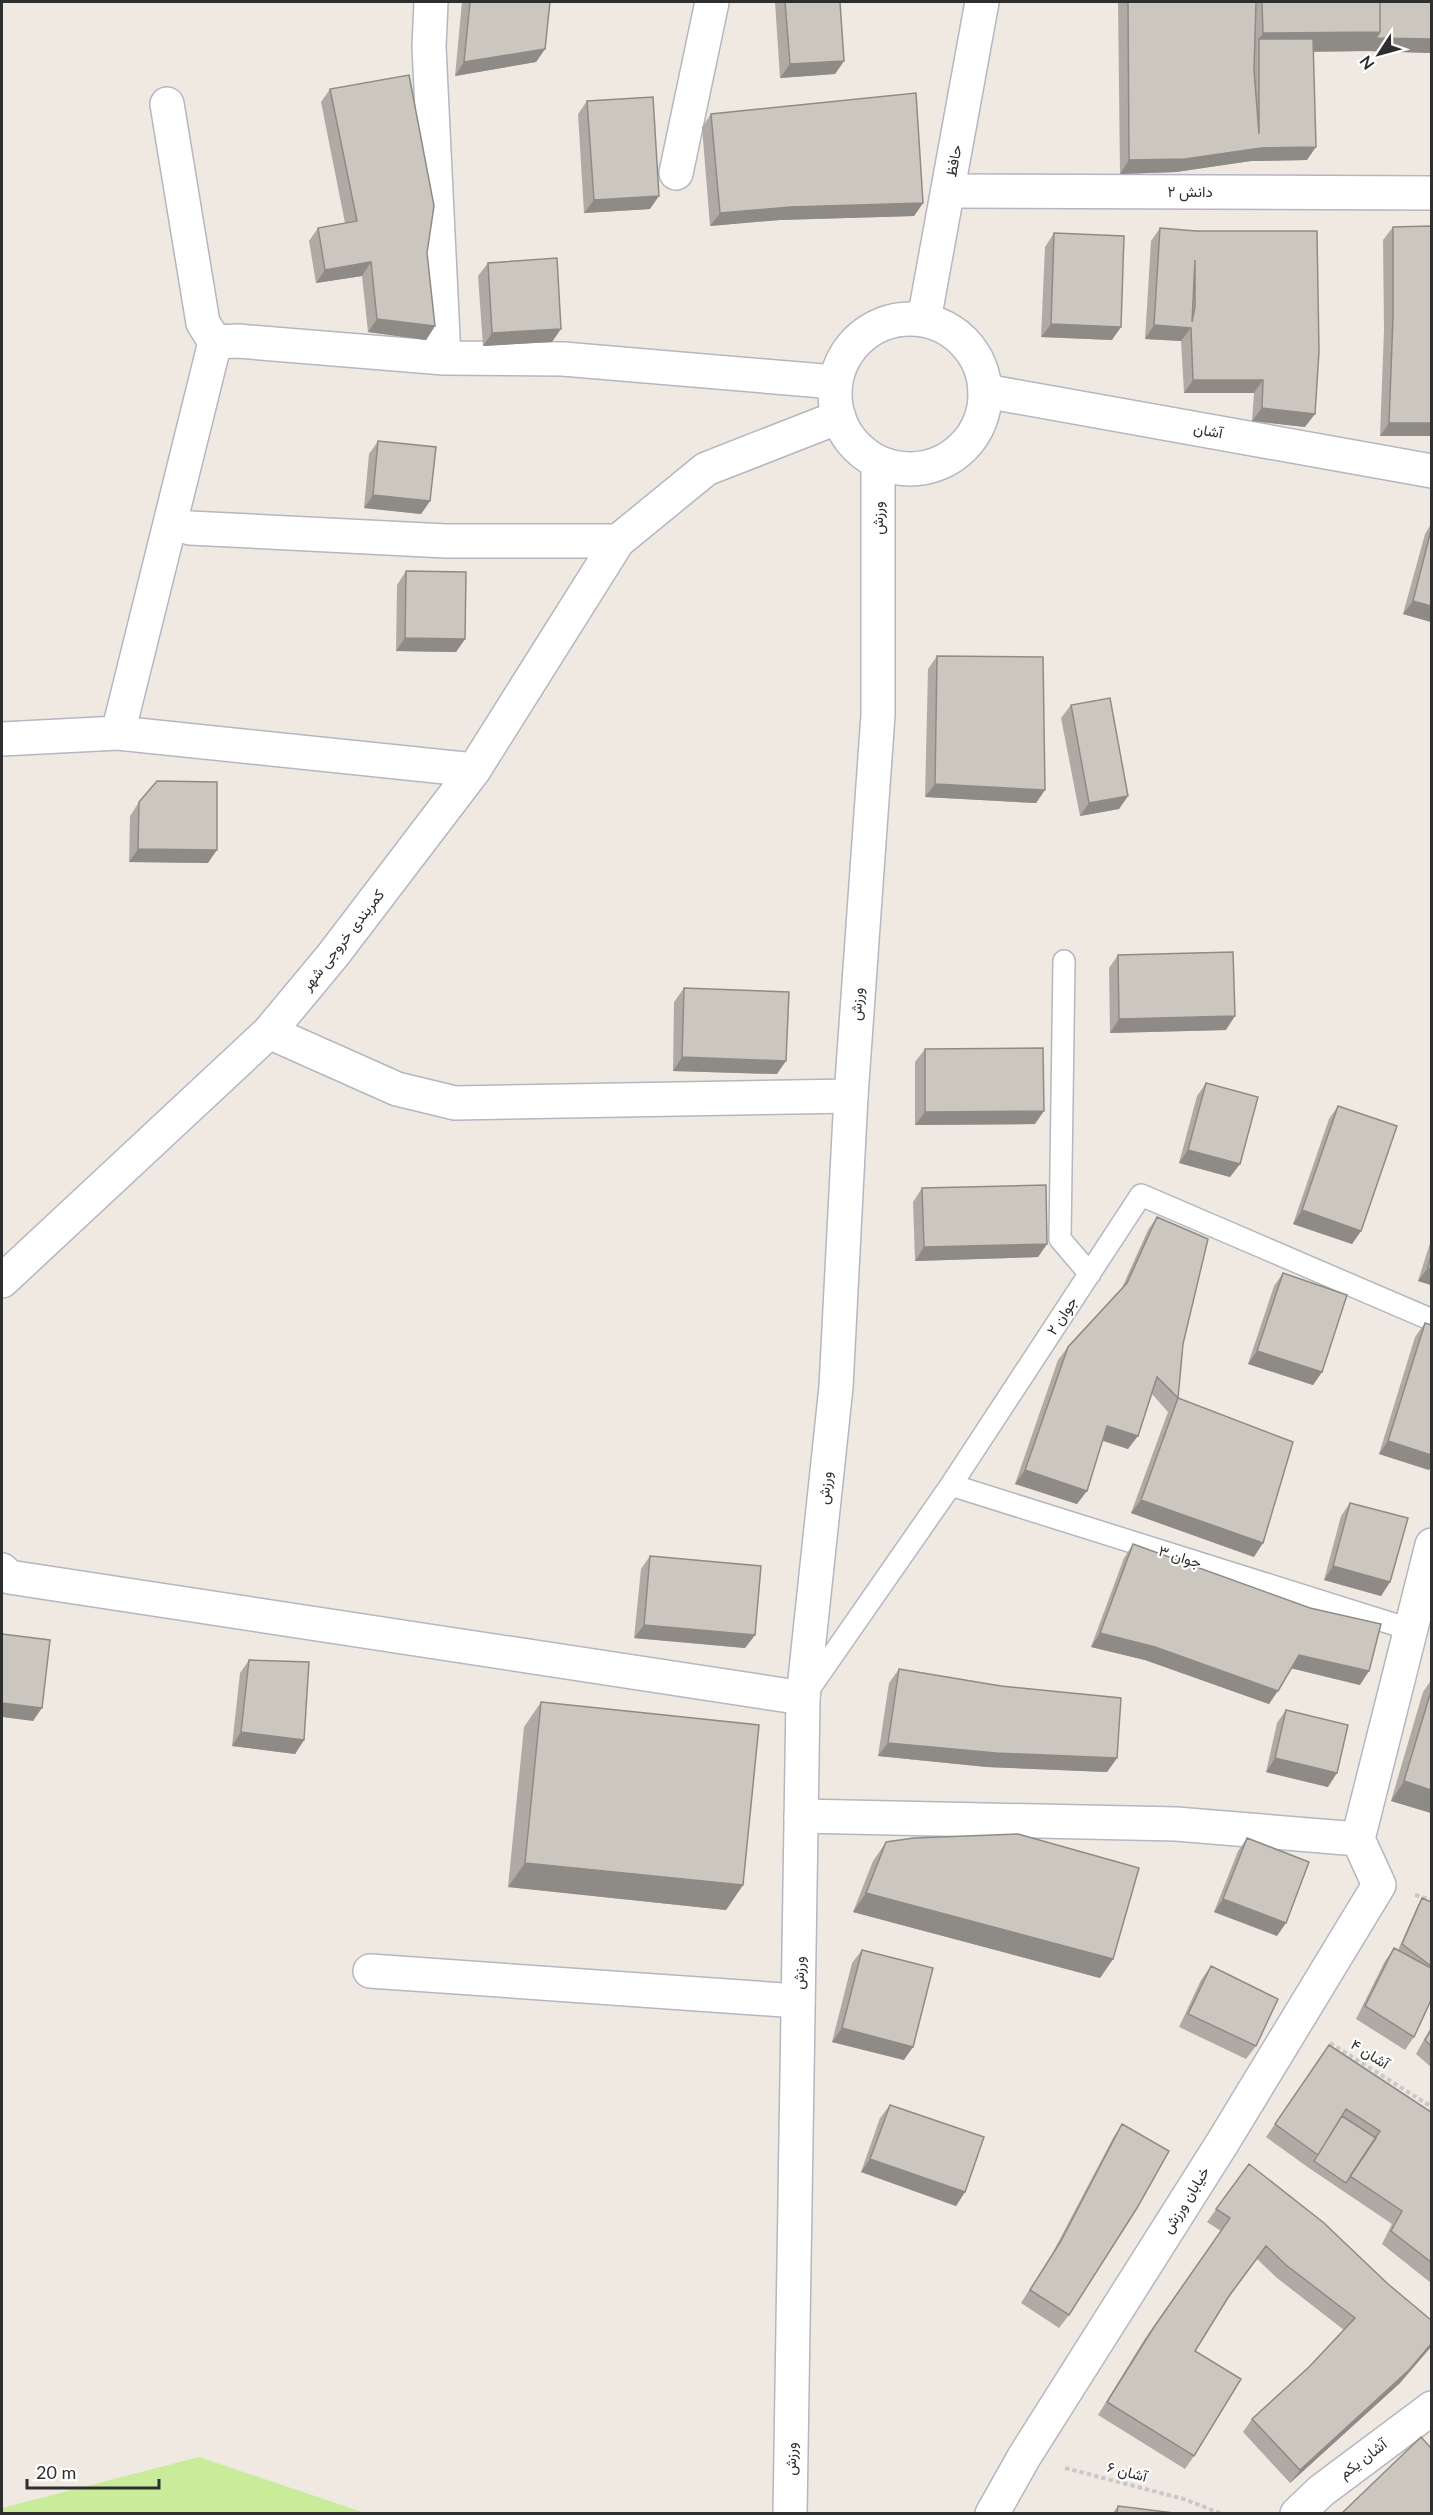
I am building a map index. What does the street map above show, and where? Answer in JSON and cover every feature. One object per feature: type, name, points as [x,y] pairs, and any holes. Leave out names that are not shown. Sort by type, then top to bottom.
[{"type":"street","points":[[431,2],[429,47],[444,358]]},
{"type":"street","points":[[676,173],[712,2]]},
{"type":"street","name":"حافظ","points":[[924,320],[982,2]]},
{"type":"street","points":[[118,733],[215,342],[203,323],[167,105]]},
{"type":"street","name":"دانش ۲","points":[[948,191],[1431,193]]},
{"type":"street","points":[[900,319],[924,320],[947,328],[966,344],[980,366],[985,391],[983,416],[971,439],[952,457],[929,468],[904,470],[878,464],[857,449],[843,429],[835,406],[834,382],[842,359],[857,339],[877,326],[900,319]]},
{"type":"street","points":[[215,342],[238,341],[444,358],[563,359],[834,382]]},
{"type":"street","name":"آشان","points":[[985,391],[1431,471]]},
{"type":"street","name":"کمربندی خروجی شهر","points":[[2,1281],[269,1032],[333,955],[474,770],[618,541],[706,469],[839,417]]},
{"type":"street","name":"ورزش","points":[[790,2514],[803,1698],[836,1388],[851,1096],[878,716],[878,464]]},
{"type":"street","points":[[190,528],[446,542],[618,541]]},
{"type":"street","points":[[2,740],[118,733],[474,770]]},
{"type":"street","points":[[269,1032],[398,1089],[455,1103],[851,1096]]},
{"type":"street","points":[[801,1816],[1176,1824],[1358,1839],[1431,1545]]},
{"type":"street","points":[[2,1570],[9,1577],[803,1698]]},
{"type":"street","name":"خیابان ورزش","points":[[992,2514],[1024,2457],[1379,1885],[1358,1839]]},
{"type":"street","points":[[370,1971],[798,2001]]},
{"type":"street","name":"آشان یکم","points":[[1297,2514],[1321,2491],[1431,2408]]},
{"type":"lane","points":[[1064,961],[1060,1239],[1090,1274]]},
{"type":"lane","name":"جوان ۲","points":[[803,1698],[951,1485],[1141,1195],[1431,1320]]},
{"type":"lane","name":"جوان ۳","points":[[951,1485],[1409,1629]]},
{"type":"path","name":"آشان ۴","points":[[1296,2022],[1431,2107]]},
{"type":"path","name":"آشان ۶","points":[[1024,2457],[1184,2499],[1222,2514]]},
{"type":"green space","points":[[199,2457],[365,2513],[2,2513],[2,2508]]},
{"type":"building","points":[[470,2],[550,2],[545,49],[464,62]]},
{"type":"building","points":[[785,2],[840,2],[844,61],[790,64]]},
{"type":"building","points":[[1128,2],[1256,2],[1254,70],[1259,134],[1259,39],[1313,39],[1316,147],[1261,148],[1185,159],[1129,160]]},
{"type":"building","points":[[1262,2],[1380,2],[1380,32],[1263,33]]},
{"type":"building","points":[[1380,2],[1431,2],[1431,39],[1376,38],[1380,32]]},
{"type":"building","points":[[409,75],[434,206],[427,253],[435,326],[377,319],[371,262],[325,270],[318,228],[357,221],[330,89]]},
{"type":"building","points":[[916,93],[923,203],[790,207],[720,213],[711,114]]},
{"type":"building","points":[[653,97],[659,196],[594,200],[587,101]]},
{"type":"building","points":[[1431,226],[1431,423],[1389,423],[1393,317],[1393,227]]},
{"type":"building","points":[[1160,228],[1196,231],[1317,231],[1319,352],[1315,414],[1262,408],[1263,380],[1193,380],[1191,328],[1154,325]],"holes":[[[1195,260],[1195,307],[1192,322]]]},
{"type":"building","points":[[1054,233],[1124,236],[1121,327],[1051,324]]},
{"type":"building","points":[[557,258],[561,329],[492,333],[488,263]]},
{"type":"building","points":[[378,441],[436,447],[430,501],[373,495]]},
{"type":"building","points":[[1431,530],[1431,606],[1413,601]]},
{"type":"building","points":[[406,571],[466,572],[465,639],[405,638]]},
{"type":"building","points":[[937,656],[1043,657],[1045,790],[935,784]]},
{"type":"building","points":[[1110,698],[1128,796],[1089,803],[1071,705]]},
{"type":"building","points":[[157,781],[217,782],[217,850],[138,849],[139,802]]},
{"type":"building","points":[[1233,952],[1235,1016],[1119,1019],[1118,955]]},
{"type":"building","points":[[684,988],[789,992],[786,1061],[682,1057]]},
{"type":"building","points":[[1043,1048],[1044,1111],[925,1112],[925,1049]]},
{"type":"building","points":[[1206,1083],[1258,1097],[1240,1164],[1188,1150]]},
{"type":"building","points":[[1338,1106],[1397,1126],[1361,1231],[1302,1210]]},
{"type":"building","points":[[1046,1185],[1047,1244],[924,1247],[922,1188]]},
{"type":"building","points":[[1157,1217],[1208,1239],[1183,1344],[1178,1398],[1157,1377],[1138,1436],[1107,1426],[1087,1491],[1025,1470],[1068,1347],[1127,1283]]},
{"type":"building","points":[[1283,1273],[1347,1295],[1322,1372],[1257,1351]]},
{"type":"building","points":[[1425,1323],[1431,1325],[1431,1455],[1388,1441]]},
{"type":"building","points":[[1178,1398],[1293,1442],[1263,1543],[1141,1500]]},
{"type":"building","points":[[1350,1503],[1408,1518],[1390,1582],[1333,1566]]},
{"type":"building","points":[[1133,1544],[1310,1608],[1381,1624],[1369,1671],[1299,1655],[1278,1691],[1155,1647],[1100,1633]]},
{"type":"building","points":[[650,1556],[761,1566],[755,1635],[644,1625]]},
{"type":"building","points":[[2,1634],[50,1640],[42,1708],[2,1703]]},
{"type":"building","points":[[249,1660],[309,1662],[304,1740],[241,1732]]},
{"type":"building","points":[[899,1669],[1001,1686],[1121,1698],[1117,1758],[996,1753],[888,1743]]},
{"type":"building","points":[[1431,1691],[1431,1790],[1404,1781]]},
{"type":"building","points":[[541,1702],[759,1725],[743,1885],[525,1863]]},
{"type":"building","points":[[1286,1710],[1348,1725],[1337,1773],[1275,1758]]},
{"type":"building","points":[[1018,1834],[1139,1868],[1113,1959],[866,1893],[886,1842],[914,1838]]},
{"type":"building","points":[[1247,1838],[1309,1862],[1286,1923],[1223,1899]]},
{"type":"building","points":[[1422,1898],[1431,1902],[1431,1966],[1402,1944]]},
{"type":"building","points":[[1394,1948],[1431,1968],[1431,2000],[1414,2037],[1365,2006]]},
{"type":"building","points":[[862,1950],[933,1968],[913,2047],[842,2028]]},
{"type":"building","points":[[1211,1966],[1278,1999],[1256,2046],[1188,2014]]},
{"type":"building","points":[[1431,2030],[1431,2046],[1425,2040]]},
{"type":"building","points":[[1329,2045],[1431,2112],[1431,2262],[1391,2231],[1402,2211],[1350,2176],[1380,2131],[1346,2109],[1318,2155],[1275,2124]]},
{"type":"building","points":[[890,2105],[984,2137],[965,2192],[870,2159]]},
{"type":"building","points":[[1342,2116],[1376,2138],[1346,2183],[1314,2161]]},
{"type":"building","points":[[1122,2124],[1169,2151],[1137,2208],[1069,2315],[1030,2290],[1061,2241]]},
{"type":"building","points":[[1249,2164],[1324,2223],[1388,2284],[1431,2320],[1431,2344],[1409,2370],[1300,2470],[1252,2419],[1309,2367],[1355,2318],[1286,2265],[1266,2246],[1229,2296],[1195,2351],[1241,2379],[1194,2456],[1107,2402],[1154,2327],[1230,2218],[1216,2209]]},
{"type":"building","points":[[1421,2437],[1431,2448],[1430,2514],[1341,2514]]},
{"type":"building","points":[[1118,2506],[1182,2514],[1117,2514]]}]
